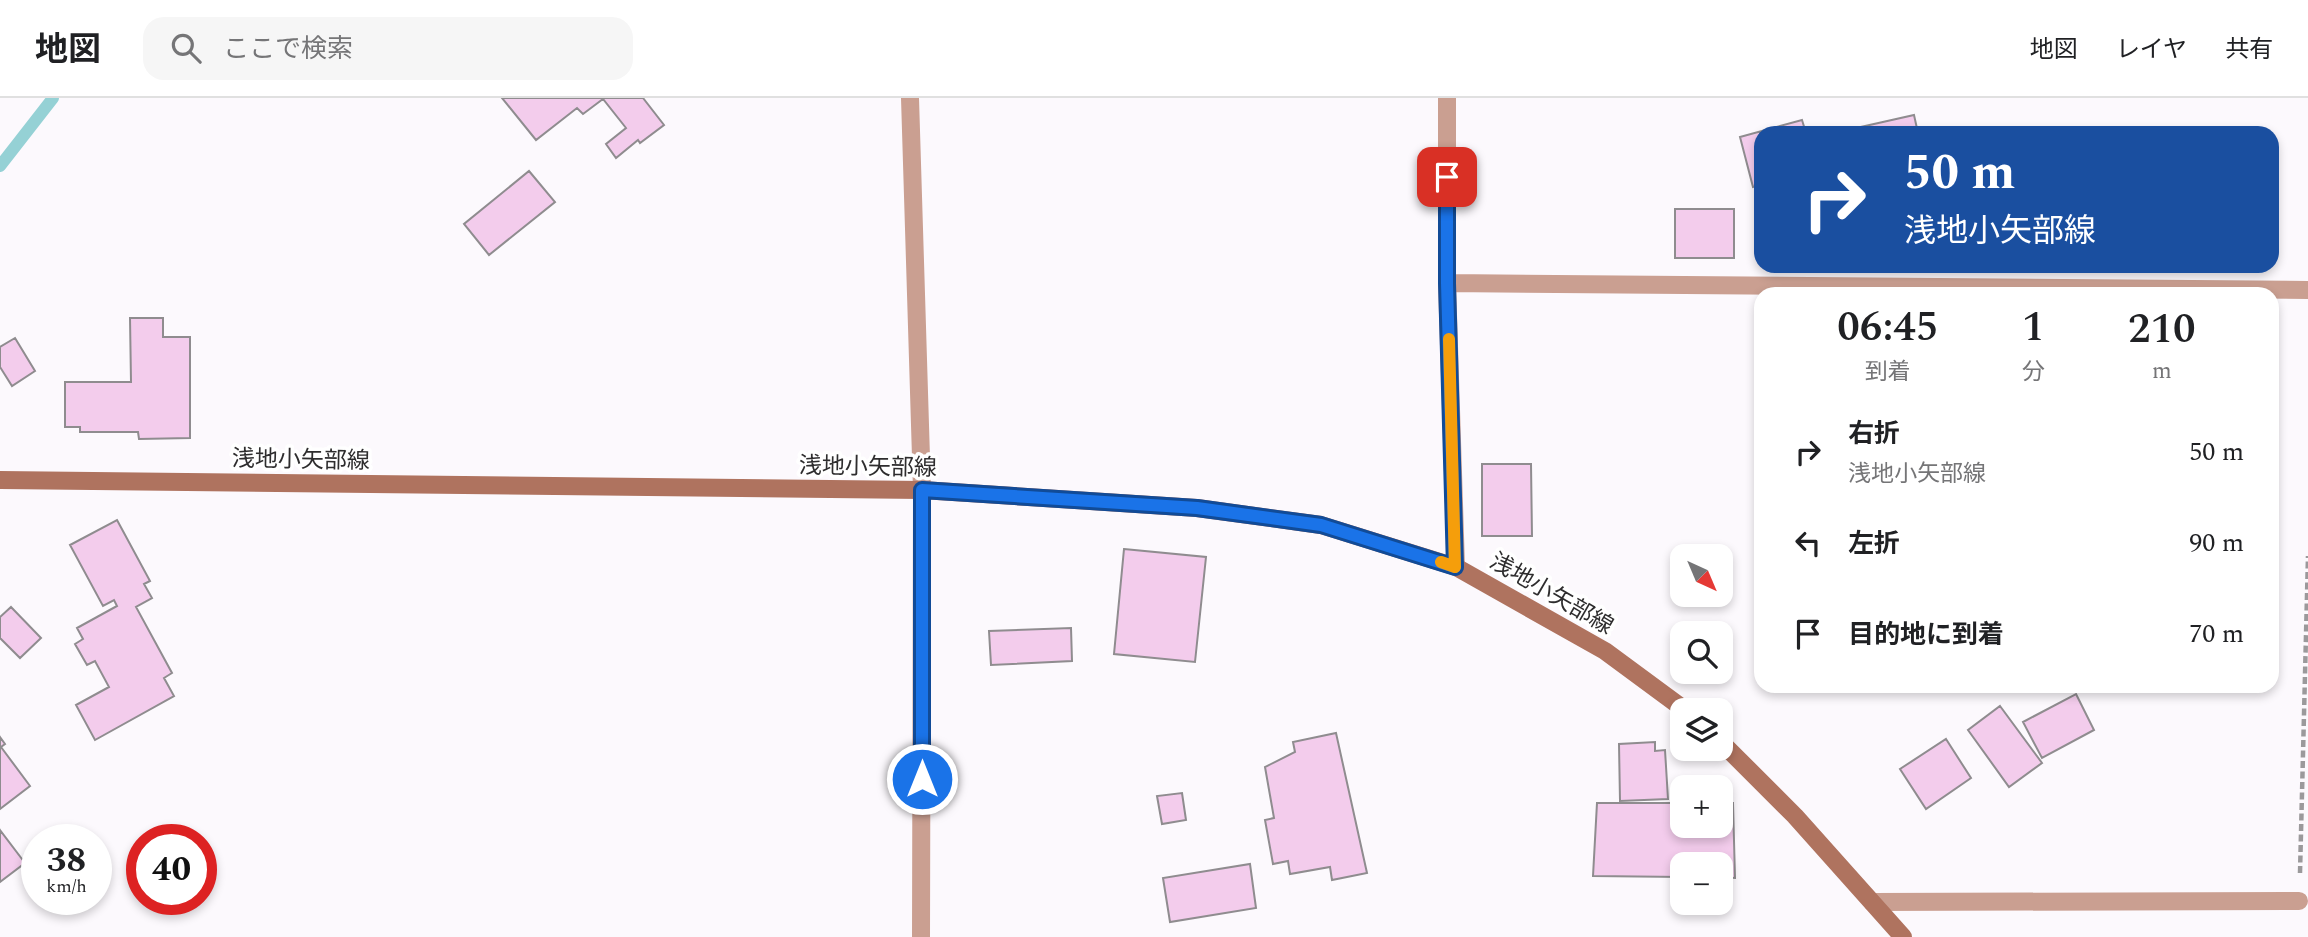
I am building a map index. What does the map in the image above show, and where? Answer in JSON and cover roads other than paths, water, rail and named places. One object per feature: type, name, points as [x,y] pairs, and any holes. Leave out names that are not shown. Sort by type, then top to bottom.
[{"type":"main road","name":"浅地小矢部線","points":[[0,480],[922,490],[1197,508],[1321,525],[1455,567],[1605,651],[1670,699]]},
{"type":"main road","points":[[1733,754],[1795,816],[1903,937]]},
{"type":"street","points":[[910,98],[922,490],[921,937]]},
{"type":"street","points":[[1447,98],[1447,283],[1455,567]]},
{"type":"street","points":[[1447,283],[1939,287]]},
{"type":"street","points":[[2279,290],[2308,290]]},
{"type":"street","points":[[1872,902],[2299,901]]},
{"type":"waterway","points":[[0,166],[53,98]]}]
